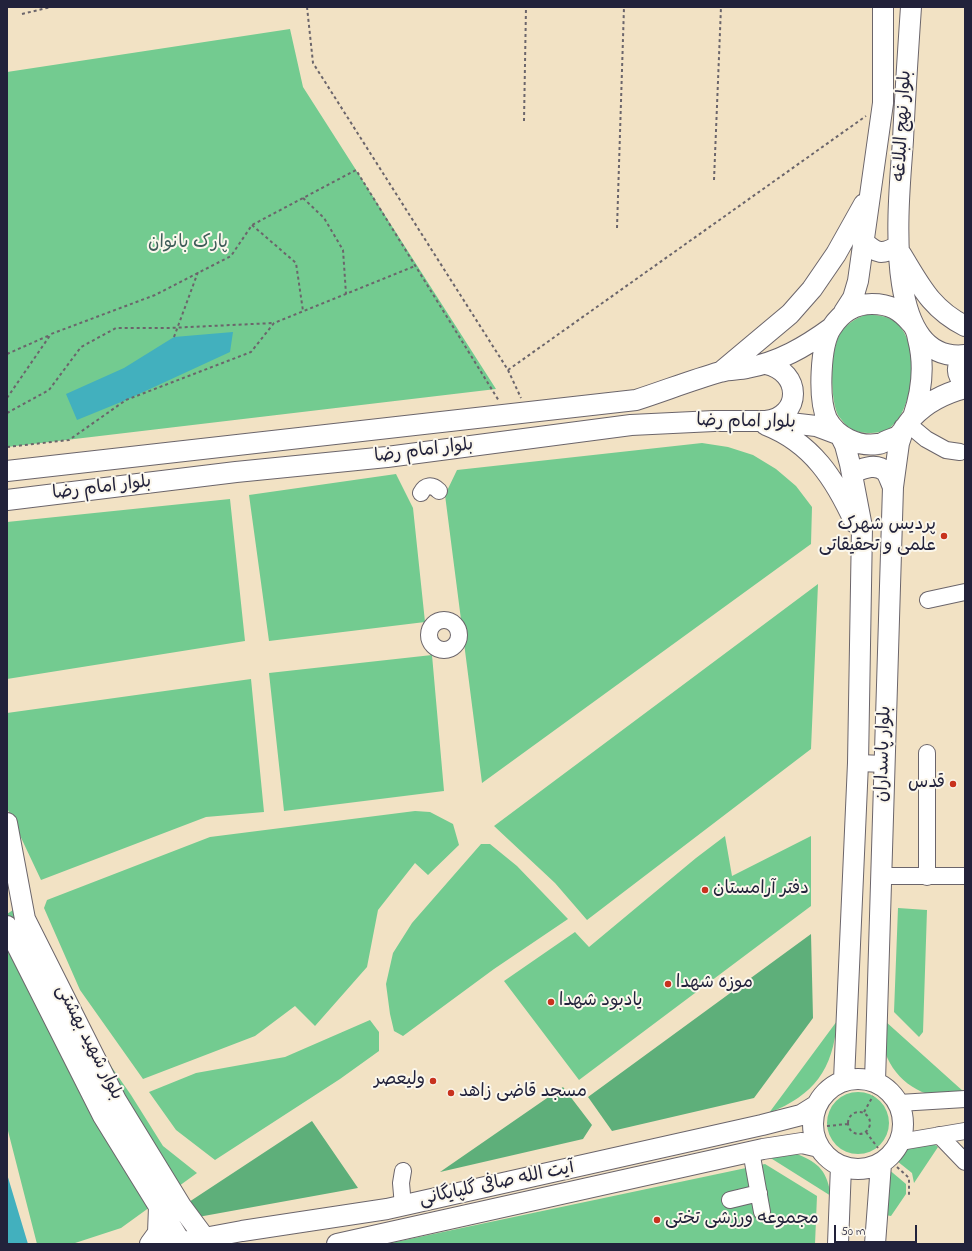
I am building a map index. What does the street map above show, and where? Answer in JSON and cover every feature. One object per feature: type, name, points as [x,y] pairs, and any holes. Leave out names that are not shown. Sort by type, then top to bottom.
[{"type":"main road","name":"بلوار نهج البلاغه","points":[[844,312],[853,298],[858,281],[883,103],[883,7]]},
{"type":"main road","name":"بلوار نهج البلاغه","points":[[911,7],[898,248],[904,297],[915,327]]},
{"type":"main road","points":[[722,371],[790,314],[812,289],[836,254],[871,190]]},
{"type":"main road","points":[[864,242],[872,249],[879,252],[898,248],[930,300],[942,312],[965,326]]},
{"type":"main road","points":[[722,371],[746,369],[766,364],[795,352],[811,343],[831,328],[844,312],[863,304],[884,304],[902,313],[915,327],[920,337],[927,345],[946,355],[965,356]]},
{"type":"main road","points":[[908,423],[922,384],[923,366],[915,327]]},
{"type":"main road","points":[[831,328],[823,358],[821,382],[827,418],[840,435],[858,444],[879,444],[898,436],[908,423],[939,396],[965,388]]},
{"type":"main road","points":[[965,356],[961,361],[958,370],[960,378],[965,383]]},
{"type":"main road","points":[[761,421],[773,420],[781,416],[792,402],[793,393],[790,380],[782,370],[775,366],[766,364]]},
{"type":"main road","name":"بلوار امام رضا","points":[[7,471],[636,400],[722,371]]},
{"type":"main road","name":"بلوار امام رضا","points":[[7,500],[236,472],[387,457],[631,425],[714,421],[761,421],[816,426],[840,435]]},
{"type":"main road","points":[[761,421],[782,431],[799,443],[818,460],[832,478],[850,511],[862,539]]},
{"type":"main road","name":"بلوار پاسداران","points":[[874,1088],[893,487],[899,443],[908,423]]},
{"type":"main road","name":"بلوار پاسداران","points":[[840,435],[845,445],[852,473],[862,526],[858,763],[844,1080]]},
{"type":"main road","points":[[852,473],[865,468],[880,468],[886,472],[893,487]]},
{"type":"main road","name":"بلوار شهید بهشتی","points":[[7,823],[25,919],[116,1100],[181,1206],[208,1240]]},
{"type":"main road","name":"بلوار شهید بهشتی","points":[[7,926],[102,1116],[159,1207],[178,1243]]},
{"type":"main road","points":[[860,1078],[874,1088],[885,1086],[899,1103],[903,1116],[904,1129],[900,1142],[892,1154],[881,1157],[868,1168],[854,1169],[841,1166],[828,1158],[819,1147],[814,1134],[813,1119],[817,1105],[823,1094],[844,1080],[860,1078]]},
{"type":"main road","name":"آیت الله صافی گلپایگانی","points":[[178,1243],[208,1240],[242,1230],[403,1206],[762,1125],[801,1115],[817,1105]]},
{"type":"main road","name":"آیت الله صافی گلپایگانی","points":[[337,1244],[751,1151],[802,1143],[819,1147]]},
{"type":"main road","points":[[875,1244],[881,1157]]},
{"type":"main road","points":[[838,1244],[841,1166]]},
{"type":"main road","points":[[181,1206],[208,1221],[242,1230]]},
{"type":"main road","points":[[403,1206],[408,1228]]},
{"type":"main road","points":[[150,1244],[158,1233],[159,1207]]},
{"type":"street","points":[[908,423],[926,439],[946,450],[960,452]]},
{"type":"street","points":[[421,493],[424,488],[429,486],[435,487],[439,491]]},
{"type":"street","points":[[928,600],[965,592]]},
{"type":"street","points":[[927,753],[927,877]]},
{"type":"street","points":[[858,763],[885,764]]},
{"type":"street","points":[[881,876],[908,872],[927,877],[965,876]]},
{"type":"street","points":[[899,1103],[965,1099]]},
{"type":"street","points":[[900,1142],[965,1131]]},
{"type":"street","points":[[939,1135],[965,1162]]},
{"type":"street","points":[[751,1151],[762,1212]]},
{"type":"street","points":[[403,1171],[401,1183],[403,1206]]},
{"type":"street","points":[[730,1200],[758,1193]]},
{"type":"path","points":[[22,14],[51,7]]},
{"type":"path","points":[[307,7],[313,63],[508,370],[527,412]]},
{"type":"path","points":[[524,121],[526,7]]},
{"type":"path","points":[[617,228],[624,7]]},
{"type":"path","points":[[714,180],[721,7]]},
{"type":"path","points":[[508,370],[883,103]]},
{"type":"path","points":[[7,354],[51,334],[155,295],[230,256],[252,225],[356,170],[507,414]]},
{"type":"path","points":[[303,198],[324,218],[343,250],[346,294]]},
{"type":"path","points":[[252,225],[296,263],[303,311]]},
{"type":"path","points":[[7,413],[49,390],[81,347],[116,328],[169,328],[274,323],[416,266]]},
{"type":"path","points":[[174,336],[198,272]]},
{"type":"path","points":[[7,447],[69,440],[126,400],[251,352],[274,323]]},
{"type":"path","points":[[7,398],[51,334]]},
{"type":"path","points":[[864,1113],[874,1088]]},
{"type":"path","points":[[859,1112],[864,1113],[870,1119],[869,1128],[866,1132],[859,1135],[851,1132],[848,1119],[851,1115],[859,1112]]},
{"type":"path","points":[[827,1126],[848,1124]]},
{"type":"path","points":[[866,1132],[881,1157],[909,1178],[909,1196]]},
{"type":"green space","name":"پارک بانوان","points":[[290,29],[303,87],[496,389],[7,447],[7,72]]},
{"type":"green space","points":[[865,315],[884,316],[894,321],[903,330],[908,342],[911,357],[912,374],[910,390],[899,418],[889,429],[874,433],[858,432],[846,425],[839,417],[835,405],[832,384],[833,360],[837,340],[846,326]]},
{"type":"green space","points":[[702,443],[728,447],[753,455],[776,469],[796,486],[812,507],[811,544],[482,783],[445,495],[457,470]]},
{"type":"green space","points":[[396,474],[413,508],[425,622],[269,641],[249,495]]},
{"type":"green space","points":[[230,499],[245,641],[7,679],[7,522]]},
{"type":"green space","points":[[818,584],[811,749],[587,920],[555,883],[494,826]]},
{"type":"green space","points":[[432,655],[444,791],[284,811],[269,673]]},
{"type":"green space","points":[[251,679],[264,812],[206,817],[41,880],[7,808],[7,713]]},
{"type":"green space","points":[[415,811],[430,812],[453,824],[459,845],[428,875],[415,863],[378,910],[367,967],[315,1026],[295,1006],[255,1036],[143,1079],[80,990],[44,908],[47,900],[210,837]]},
{"type":"green space","points":[[725,836],[732,876],[811,836],[811,906],[579,1080],[504,981],[575,932],[589,947],[696,858]]},
{"type":"green space","points":[[481,844],[490,844],[517,866],[568,919],[494,969],[403,1036],[394,1031],[386,984],[393,953],[412,923]]},
{"type":"green space","points":[[22,904],[65,1000],[131,1095],[163,1146],[197,1173],[121,1228],[72,1244],[37,1244],[7,1127],[7,914]]},
{"type":"green space","points":[[898,908],[927,910],[923,1032],[919,1037],[894,1012]]},
{"type":"green space","points":[[811,934],[813,1018],[754,1098],[612,1131],[588,1097]]},
{"type":"green space","points":[[370,1020],[379,1032],[379,1051],[340,1079],[215,1160],[176,1130],[149,1092],[196,1073],[285,1057]]},
{"type":"green space","points":[[837,1021],[831,1054],[826,1067],[818,1079],[798,1098],[769,1113]]},
{"type":"green space","points":[[885,1021],[964,1092],[945,1096],[932,1095],[912,1087],[904,1080],[890,1063],[886,1053],[883,1043]]},
{"type":"green space","points":[[563,1087],[592,1125],[583,1139],[440,1172]]},
{"type":"green space","points":[[858,1092],[870,1094],[880,1101],[887,1111],[889,1123],[887,1135],[880,1145],[870,1152],[858,1154],[846,1152],[836,1145],[829,1135],[827,1123],[829,1111],[836,1101],[846,1094]]},
{"type":"green space","points":[[312,1121],[358,1188],[154,1225]]},
{"type":"green space","points":[[934,1144],[938,1147],[914,1183],[912,1173],[897,1161],[905,1148]]},
{"type":"green space","points":[[797,1154],[805,1157],[821,1169],[825,1175],[831,1196],[769,1157]]},
{"type":"green space","name":"مجموعه ورزشی تختی","points":[[765,1164],[817,1196],[815,1244],[386,1244]]},
{"type":"green space","points":[[887,1168],[906,1184],[906,1194],[891,1216],[885,1215]]},
{"type":"water","points":[[233,332],[230,352],[126,400],[77,420],[66,394],[124,368],[174,337]]},
{"type":"water","points":[[7,1174],[28,1244],[7,1244]]},
{"type":"place","name":"پردیس شهرک علمی و تحقیقاتی","points":[[944,536]]},
{"type":"place","name":"قدس","points":[[953,784]]},
{"type":"place","name":"دفتر آرامستان","points":[[705,890]]},
{"type":"place","name":"موزه شهدا","points":[[668,984]]},
{"type":"place","name":"یادبود شهدا","points":[[551,1002]]},
{"type":"place","name":"ولیعصر","points":[[433,1081]]},
{"type":"place","name":"مسجد قاضی زاهد","points":[[451,1093]]},
{"type":"place","name":"مجموعه ورزشی تختی","points":[[657,1220]]}]
